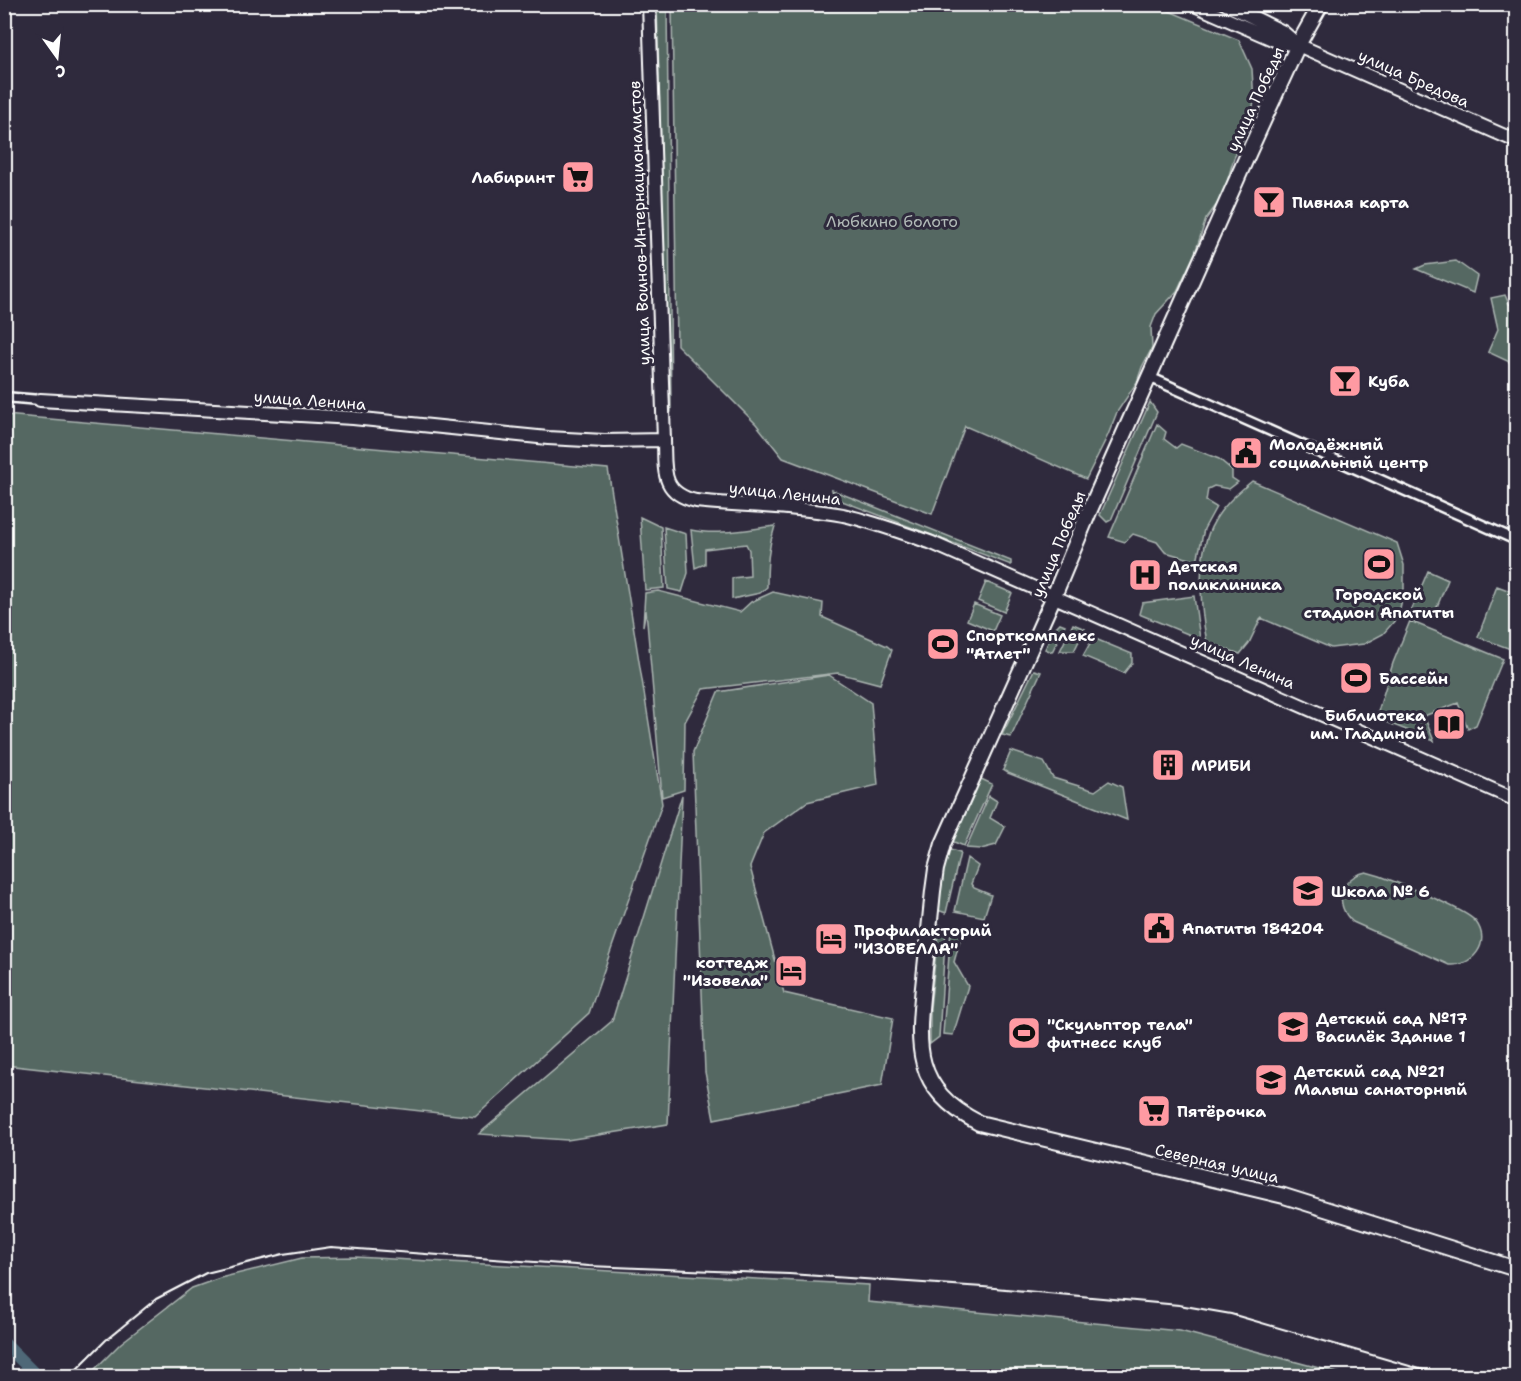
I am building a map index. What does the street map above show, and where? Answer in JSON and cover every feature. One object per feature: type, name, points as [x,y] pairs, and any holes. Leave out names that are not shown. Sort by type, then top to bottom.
[{"type":"main road","name":"улица Победы","points":[[927,1072],[921,1053],[920,1024],[936,869],[943,844],[1298,45],[1320,4]]},
{"type":"main road","name":"Северная улица","points":[[927,1072],[940,1095],[958,1113],[979,1123],[1284,1196],[1516,1269]]},
{"type":"street","name":"улица Воинов-Интернационалистов","points":[[649,4],[664,440]]},
{"type":"street","points":[[1192,4],[1280,42],[1298,45]]},
{"type":"street","points":[[1227,4],[1283,32],[1298,45]]},
{"type":"street","name":"улица Бредова","points":[[1298,45],[1516,141]]},
{"type":"street","points":[[1149,377],[1516,540]]},
{"type":"street","points":[[4,397],[40,400]]},
{"type":"street","name":"улица Ленина","points":[[40,400],[353,418],[548,438],[603,441],[664,440],[667,482],[671,489],[682,497],[696,501],[793,513],[844,516],[932,543],[1516,800]]},
{"type":"green space","points":[[657,5],[667,5],[671,412],[668,413]]},
{"type":"green space","name":"Любкино болото","points":[[672,5],[1155,5],[1239,40],[1252,69],[1254,102],[1248,128],[1234,158],[1223,196],[1206,219],[1195,253],[1177,291],[1156,314],[1151,327],[1152,348],[1137,382],[1117,412],[1086,479],[965,426],[932,514],[783,458],[756,424],[677,345]]},
{"type":"green space","points":[[1456,261],[1477,276],[1473,293],[1416,269],[1425,265]]},
{"type":"green space","points":[[1505,295],[1509,304],[1516,305],[1516,365],[1488,352],[1498,329],[1491,298]]},
{"type":"green space","points":[[1150,402],[1157,412],[1111,520],[1107,522],[1100,515]]},
{"type":"green space","points":[[5,415],[608,469],[662,804],[589,1013],[475,1117],[5,1065]]},
{"type":"green space","points":[[1157,424],[1166,432],[1164,439],[1176,448],[1181,444],[1219,459],[1232,470],[1232,478],[1238,482],[1229,489],[1214,486],[1208,489],[1206,501],[1216,507],[1204,529],[1197,561],[1165,552],[1157,542],[1133,534],[1125,542],[1109,537]]},
{"type":"green space","points":[[1252,481],[1397,543],[1404,565],[1404,591],[1398,617],[1383,634],[1364,644],[1331,648],[1261,618],[1249,643],[1240,654],[1207,642],[1201,580],[1208,534],[1222,510]]},
{"type":"green space","points":[[832,490],[1011,561],[1011,565],[834,498]]},
{"type":"green space","points":[[640,517],[661,527],[664,588],[645,590]]},
{"type":"green space","points":[[775,526],[768,556],[767,587],[760,593],[732,599],[732,578],[750,576],[749,550],[746,544],[705,549],[705,564],[695,568],[691,530],[722,532]]},
{"type":"green space","points":[[664,527],[686,534],[688,573],[682,592],[668,589]]},
{"type":"green space","points":[[1428,571],[1448,580],[1432,619],[1411,611]]},
{"type":"green space","points":[[986,582],[1012,593],[1004,612],[978,601]]},
{"type":"green space","points":[[1497,586],[1516,593],[1516,651],[1478,637]]},
{"type":"green space","points":[[658,591],[740,612],[751,602],[773,592],[823,603],[822,617],[892,650],[880,684],[838,673],[703,689],[685,722],[684,790],[662,797],[646,610],[643,626],[645,593]]},
{"type":"green space","points":[[1194,596],[1200,639],[1139,614],[1142,603]]},
{"type":"green space","points":[[974,604],[1000,615],[993,631],[967,620]]},
{"type":"green space","points":[[1410,621],[1503,659],[1476,725],[1468,729],[1458,703],[1424,716],[1434,741],[1376,718],[1393,663]]},
{"type":"green space","points":[[1060,623],[1065,625],[1052,652],[1045,649],[1055,628]]},
{"type":"green space","points":[[1073,624],[1085,629],[1074,651],[1060,651]]},
{"type":"green space","points":[[1093,638],[1132,654],[1132,663],[1124,673],[1083,656]]},
{"type":"green space","points":[[1034,670],[1041,672],[1011,737],[1002,735]]},
{"type":"green space","points":[[829,675],[871,703],[878,785],[807,802],[764,833],[750,867],[784,993],[893,1018],[882,1085],[714,1119],[705,1072],[693,752],[718,692]]},
{"type":"green space","points":[[1011,751],[1044,762],[1053,778],[1095,791],[1109,781],[1122,787],[1127,820],[1008,773],[1003,770]]},
{"type":"green space","points":[[977,777],[992,784],[964,846],[949,840]]},
{"type":"green space","points":[[682,795],[668,1124],[567,1140],[479,1134],[612,1021]]},
{"type":"green space","points":[[989,796],[997,801],[990,818],[1005,827],[996,845],[981,849],[966,848]]},
{"type":"green space","points":[[947,849],[960,853],[946,913],[935,909]]},
{"type":"green space","points":[[967,858],[978,866],[971,884],[974,888],[991,895],[984,917],[955,911]]},
{"type":"green space","points":[[1366,872],[1432,897],[1470,917],[1476,922],[1482,938],[1477,952],[1465,962],[1449,965],[1353,922],[1343,908],[1342,892],[1350,880]]},
{"type":"green space","points":[[939,925],[946,927],[939,1037],[930,1044],[930,1008]]},
{"type":"green space","points":[[951,929],[962,933],[954,962],[968,986],[953,1035],[943,1034]]},
{"type":"green space","points":[[355,1257],[869,1285],[868,1302],[1180,1331],[1349,1376],[88,1376],[121,1343],[192,1288],[220,1278],[302,1258]]},
{"type":"waterway","points":[[4,1343],[37,1376]]},
{"type":"railway","points":[[70,1376],[106,1340],[156,1299],[206,1273],[283,1254],[331,1247],[589,1266],[789,1274],[983,1287],[1179,1305],[1231,1314],[1444,1376]]},
{"type":"place","name":"Лабиринт","points":[[578,177]]},
{"type":"place","name":"Пивная карта","points":[[1269,202]]},
{"type":"place","name":"Куба","points":[[1345,381]]},
{"type":"place","name":"Молодёжный социальный центр","points":[[1246,453]]},
{"type":"place","name":"Городской стадион Апатиты","points":[[1379,564]]},
{"type":"place","name":"Детская поликлиника","points":[[1145,575]]},
{"type":"place","name":"Спорткомплекс \"Атлет\"","points":[[943,644]]},
{"type":"place","name":"Бассейн","points":[[1356,678]]},
{"type":"place","name":"Библиотека им. Гладиной","points":[[1449,724]]},
{"type":"place","name":"МРИБИ","points":[[1168,765]]},
{"type":"place","name":"Школа № 6","points":[[1308,891]]},
{"type":"place","name":"Апатиты 184204","points":[[1159,928]]},
{"type":"place","name":"Профилакторий \"ИЗОВЕЛЛА\"","points":[[831,939]]},
{"type":"place","name":"коттедж \"Изовела\"","points":[[791,971]]},
{"type":"place","name":"Детский сад №17 Василёк Здание 1","points":[[1293,1027]]},
{"type":"place","name":"\"Скульптор тела\" фитнесс клуб","points":[[1024,1033]]},
{"type":"place","name":"Детский сад №21 Малыш санаторный","points":[[1271,1080]]},
{"type":"place","name":"Пятёрочка","points":[[1154,1111]]}]
